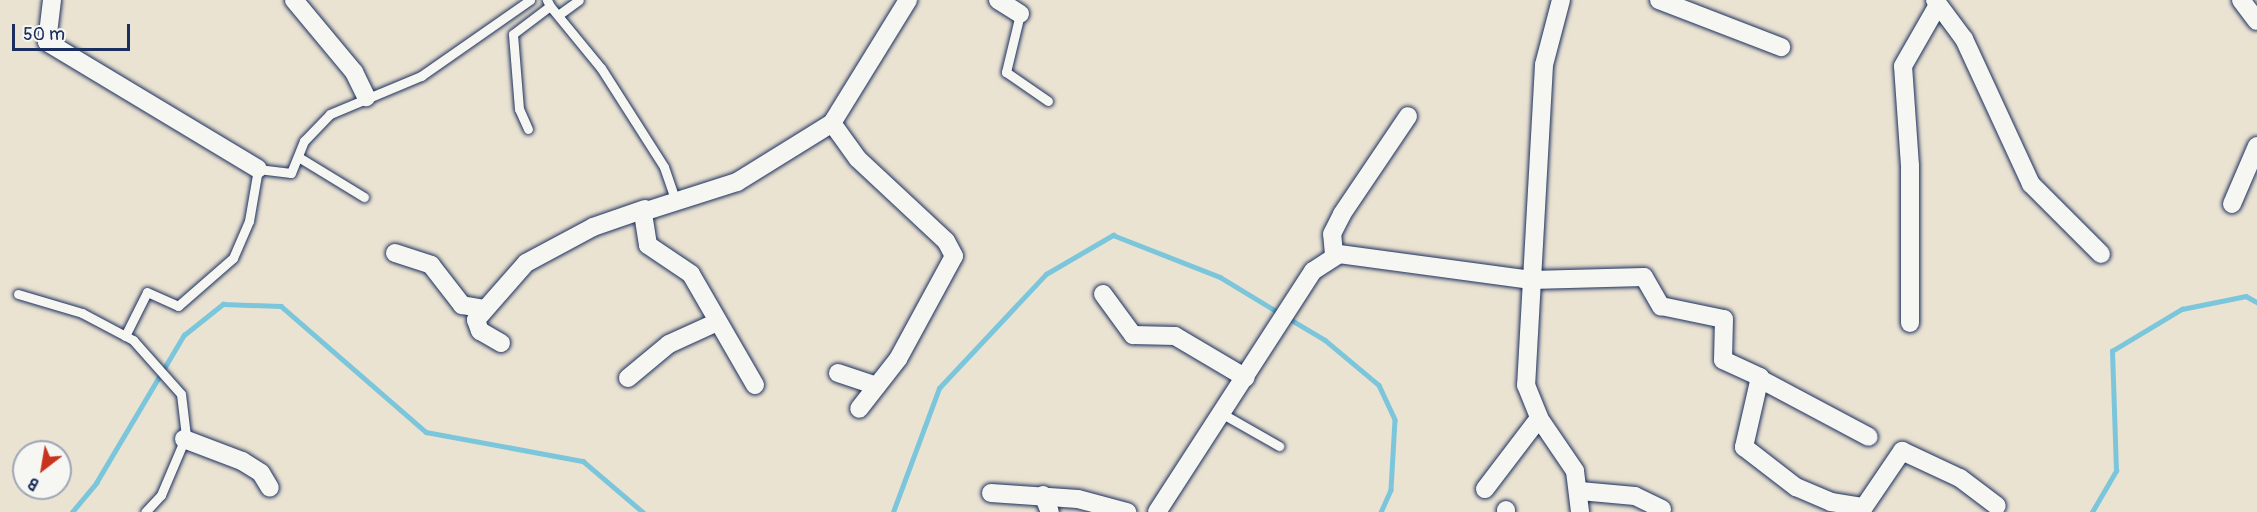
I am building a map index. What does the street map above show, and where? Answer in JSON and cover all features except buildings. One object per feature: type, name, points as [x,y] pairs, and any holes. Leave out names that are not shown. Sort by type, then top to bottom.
[{"type":"street","points":[[52,0],[47,42],[258,169]]},
{"type":"street","points":[[294,0],[354,72],[366,97]]},
{"type":"street","points":[[501,343],[480,331],[476,320],[526,263],[556,244],[645,209],[737,182],[832,123],[908,0]]},
{"type":"street","points":[[998,0],[1020,14]]},
{"type":"street","points":[[1561,0],[1544,65],[1526,385],[1539,418],[1575,471],[1580,491],[1580,512]]},
{"type":"street","points":[[1659,0],[1781,46]]},
{"type":"street","points":[[2241,0],[2257,21]]},
{"type":"street","points":[[1910,323],[1910,166],[1903,66],[1936,2],[1964,39],[2031,184],[2101,254]]},
{"type":"street","points":[[1334,255],[1332,234],[1342,214],[1408,116]]},
{"type":"street","points":[[832,123],[858,159],[946,241],[954,256],[898,359],[859,409]]},
{"type":"street","points":[[2232,204],[2257,146]]},
{"type":"street","points":[[645,209],[641,217],[648,245],[691,273],[715,323],[755,384]]},
{"type":"street","points":[[395,253],[431,265],[462,305],[484,309]]},
{"type":"street","points":[[1158,512],[1320,263],[1334,255],[1531,280],[1644,277],[1661,306],[1724,319],[1723,360],[1869,436]]},
{"type":"street","points":[[1103,294],[1133,335],[1168,333],[1245,378]]},
{"type":"street","points":[[628,378],[669,344],[715,323]]},
{"type":"street","points":[[838,373],[877,386]]},
{"type":"street","points":[[1760,379],[1744,447],[1812,495],[1864,507],[1902,451],[1960,478],[1997,506]]},
{"type":"street","points":[[1485,489],[1539,418]]},
{"type":"street","points":[[184,439],[242,461],[261,473],[270,488]]},
{"type":"street","points":[[1580,491],[1635,496],[1662,509]]},
{"type":"street","points":[[991,493],[1043,495],[1127,512]]},
{"type":"street","points":[[1043,495],[1050,512]]},
{"type":"lane","points":[[125,336],[147,292],[178,306],[234,258],[249,221],[258,169],[285,175],[300,158],[300,148],[315,126],[366,97],[421,76],[530,0]]},
{"type":"lane","points":[[561,13],[579,0]]},
{"type":"lane","points":[[528,129],[519,109],[513,34],[548,3],[561,13],[653,150],[675,199]]},
{"type":"lane","points":[[1020,14],[1006,72],[1048,101]]},
{"type":"lane","points":[[300,158],[364,197]]},
{"type":"lane","points":[[18,294],[82,314],[125,336],[181,394],[184,439],[161,495],[147,511]]},
{"type":"lane","points":[[1221,413],[1279,446]]},
{"type":"waterway","points":[[893,512],[939,388],[1046,274],[1113,235],[1220,277],[1281,314]]},
{"type":"waterway","points":[[2092,512],[2116,471],[2112,351],[2182,309],[2246,296],[2257,302]]},
{"type":"waterway","points":[[72,512],[96,483],[184,335],[223,304],[281,306],[426,432],[583,461],[643,512]]},
{"type":"waterway","points":[[1288,318],[1325,340],[1379,385],[1395,420],[1391,490],[1381,512]]}]
